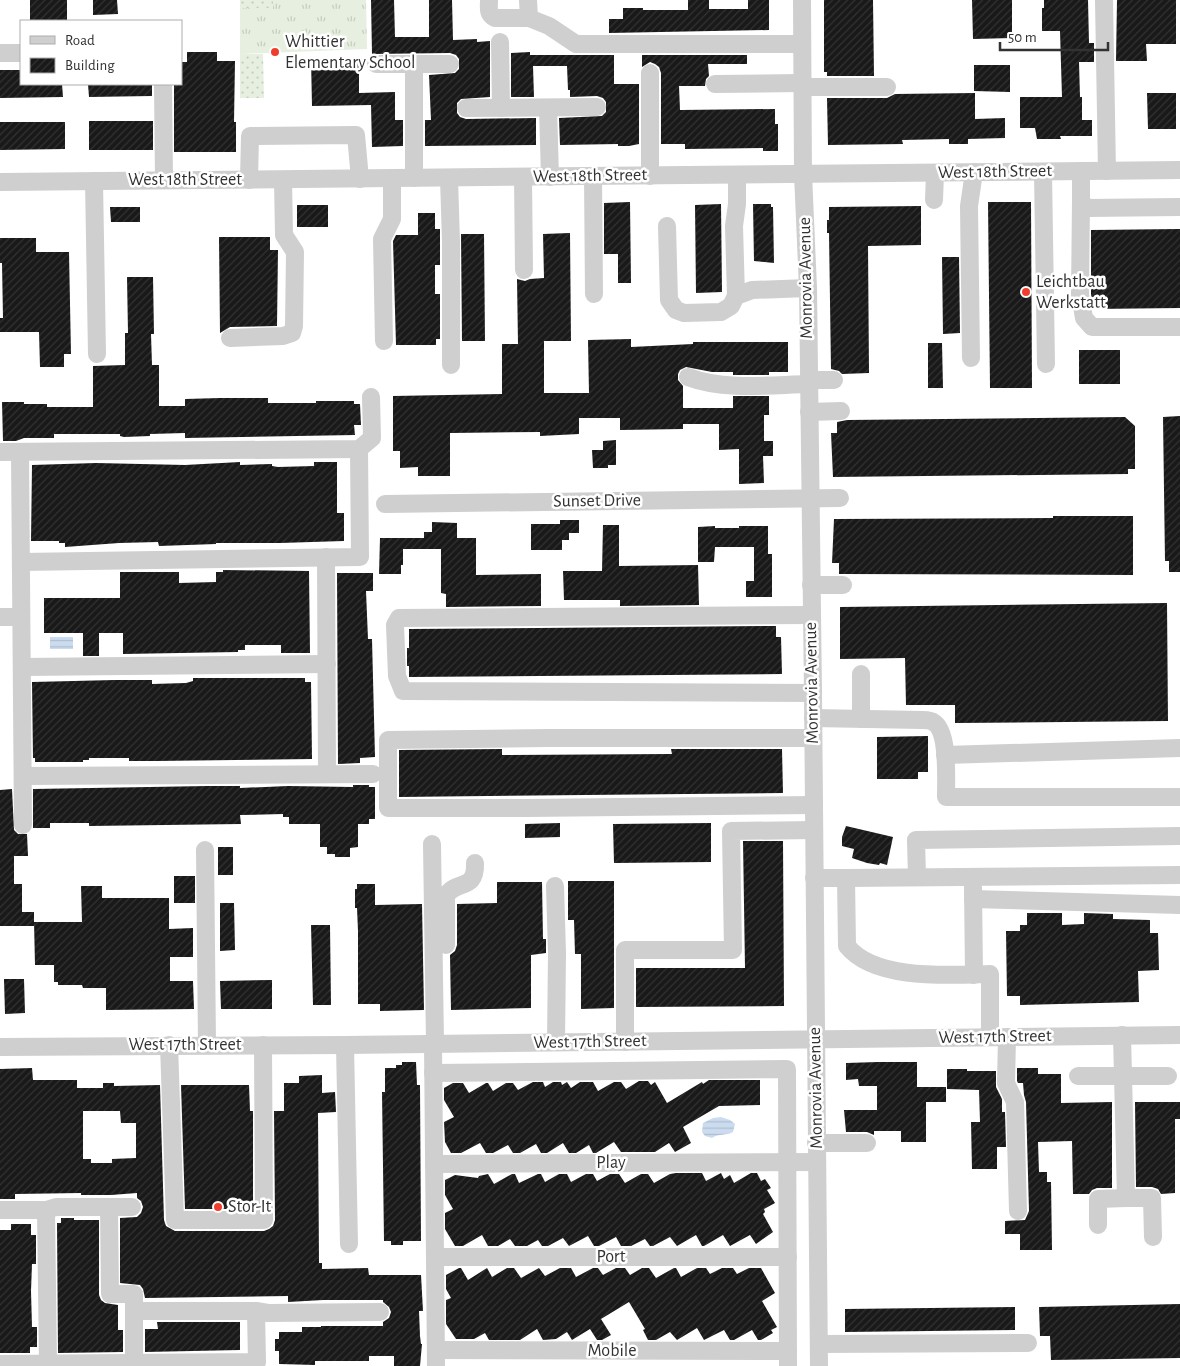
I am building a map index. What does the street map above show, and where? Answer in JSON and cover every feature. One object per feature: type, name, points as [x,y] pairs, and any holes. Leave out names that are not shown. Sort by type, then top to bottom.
[{"type":"street","points":[[489,0],[488,12],[495,18],[528,9],[576,44],[802,44]]},
{"type":"street","name":"Monrovia Avenue","points":[[802,0],[803,174],[808,288],[811,615],[814,718],[819,1366]]},
{"type":"street","points":[[1104,0],[1107,171]]},
{"type":"street","points":[[500,42],[501,108]]},
{"type":"street","points":[[0,53],[20,53]]},
{"type":"street","points":[[376,64],[450,64]]},
{"type":"street","points":[[414,64],[414,178]]},
{"type":"street","points":[[650,73],[650,176]]},
{"type":"street","points":[[715,84],[886,86]]},
{"type":"street","points":[[163,85],[164,180]]},
{"type":"street","points":[[466,108],[597,107]]},
{"type":"street","points":[[548,108],[550,176]]},
{"type":"street","points":[[249,180],[250,136],[356,135],[360,179]]},
{"type":"street","name":"West 18th Street","points":[[0,182],[1180,170]]},
{"type":"street","points":[[1081,171],[1080,295],[1084,318],[1092,327],[1180,327]]},
{"type":"street","points":[[971,358],[969,206],[974,172]]},
{"type":"street","points":[[1043,172],[1046,364]]},
{"type":"street","points":[[934,200],[935,173]]},
{"type":"street","points":[[667,226],[669,300],[676,310],[684,313],[721,312],[731,306],[736,296],[734,226],[737,204],[737,175]]},
{"type":"street","points":[[593,176],[594,294]]},
{"type":"street","points":[[523,177],[524,270]]},
{"type":"street","points":[[384,341],[382,239],[392,219],[392,178]]},
{"type":"street","points":[[450,178],[452,242],[451,365]]},
{"type":"street","points":[[230,338],[283,336],[292,333],[294,326],[295,252],[284,235],[283,180]]},
{"type":"street","points":[[94,181],[97,354]]},
{"type":"street","points":[[1081,201],[1086,208],[1180,207]]},
{"type":"street","points":[[736,296],[752,290],[808,288]]},
{"type":"street","points":[[688,377],[706,383],[736,385],[834,380]]},
{"type":"street","points":[[0,452],[359,449],[372,438],[372,397]]},
{"type":"street","points":[[809,412],[840,412]]},
{"type":"street","points":[[21,562],[360,557],[359,449]]},
{"type":"street","points":[[20,452],[23,825]]},
{"type":"street","name":"Sunset Drive","points":[[385,504],[840,498]]},
{"type":"street","points":[[326,557],[327,774]]},
{"type":"street","points":[[811,586],[842,586]]},
{"type":"street","points":[[811,615],[399,618],[395,624],[397,676],[404,691],[813,693]]},
{"type":"street","points":[[0,617],[21,617]]},
{"type":"street","points":[[22,667],[327,664]]},
{"type":"street","points":[[861,674],[861,719]]},
{"type":"street","points":[[814,718],[933,721],[943,736],[946,797],[1180,797]]},
{"type":"street","points":[[814,738],[388,740],[388,808],[814,805]]},
{"type":"street","points":[[945,755],[1180,748]]},
{"type":"street","points":[[23,776],[373,774]]},
{"type":"street","points":[[625,1042],[625,950],[733,950],[731,831],[814,830]]},
{"type":"street","points":[[917,877],[916,840],[1180,836]]},
{"type":"street","points":[[432,844],[438,1044]]},
{"type":"street","points":[[205,850],[207,1045]]},
{"type":"street","points":[[436,1358],[433,1073],[438,1044],[446,896],[449,892],[473,879],[475,863]]},
{"type":"street","points":[[814,878],[1180,875]]},
{"type":"street","points":[[972,877],[974,975]]},
{"type":"street","points":[[846,878],[847,946],[851,951],[893,972],[934,976],[990,974],[1006,1083],[1015,1102],[1018,1211]]},
{"type":"street","points":[[555,886],[557,952],[556,1042]]},
{"type":"street","points":[[973,899],[1180,905]]},
{"type":"street","points":[[1122,1035],[1126,1198]]},
{"type":"street","name":"West 17th Street","points":[[0,1047],[345,1045],[1180,1035]]},
{"type":"street","points":[[169,1045],[175,1220],[264,1220],[263,1045]]},
{"type":"street","points":[[345,1045],[349,1244]]},
{"type":"street","points":[[433,1073],[787,1069],[788,1359]]},
{"type":"street","points":[[1078,1076],[1168,1076]]},
{"type":"street","points":[[816,1143],[867,1143]]},
{"type":"street","name":"Play","points":[[434,1164],[817,1162]]},
{"type":"street","points":[[1098,1225],[1098,1199],[1152,1198],[1153,1237]]},
{"type":"street","points":[[0,1210],[46,1210],[56,1207],[132,1207]]},
{"type":"street","points":[[109,1207],[110,1294],[134,1294],[134,1363]]},
{"type":"street","points":[[46,1210],[48,1364]]},
{"type":"street","name":"Port","points":[[435,1257],[788,1257]]},
{"type":"street","points":[[134,1310],[256,1311],[268,1313],[380,1312]]},
{"type":"street","points":[[0,1364],[257,1362],[256,1311]]},
{"type":"street","points":[[819,1344],[1028,1343]]},
{"type":"street","name":"Mobile","points":[[436,1358],[788,1359]]},
{"type":"green space","points":[[240,0],[273,0],[273,8],[240,8]]},
{"type":"green space","points":[[273,0],[366,0],[367,49],[240,54],[240,8],[273,8]]},
{"type":"green space","points":[[240,54],[263,54],[264,98],[240,98]]},
{"type":"water","points":[[50,637],[73,637],[73,649],[50,649]]},
{"type":"water","points":[[721,1117],[735,1124],[733,1132],[712,1138],[705,1136],[702,1132],[703,1123],[713,1118]]},
{"type":"building","points":[[30,0],[67,0],[67,20],[30,20]]},
{"type":"building","points":[[93,0],[117,0],[118,14],[93,15]]},
{"type":"building","points":[[371,0],[394,0],[395,37],[429,37],[429,0],[452,0],[453,40],[477,39],[477,42],[490,41],[490,97],[461,99],[457,103],[457,113],[460,117],[466,119],[536,118],[536,145],[425,146],[425,120],[431,120],[429,75],[455,73],[459,69],[459,59],[456,55],[450,53],[372,54]]},
{"type":"building","points":[[688,0],[709,0],[709,9],[748,9],[748,0],[769,0],[769,30],[609,33],[609,19],[623,19],[623,8],[688,10]]},
{"type":"building","points":[[824,0],[873,0],[874,76],[827,76],[827,72],[824,72]]},
{"type":"building","points":[[972,0],[1012,0],[1012,38],[973,39]]},
{"type":"building","points":[[1044,0],[1088,0],[1089,43],[1094,43],[1094,62],[1079,62],[1080,97],[1082,97],[1082,120],[1092,120],[1092,136],[1060,136],[1061,139],[1037,139],[1035,128],[1020,128],[1020,97],[1062,97],[1060,31],[1042,31]]},
{"type":"building","points":[[1117,0],[1176,0],[1176,44],[1146,44],[1147,61],[1116,61]]},
{"type":"building","points":[[187,52],[217,52],[217,61],[235,61],[234,122],[236,122],[236,152],[174,152],[174,85],[182,85],[182,62],[187,62]]},
{"type":"building","points":[[530,52],[530,55],[614,55],[614,84],[639,84],[639,144],[629,146],[618,146],[618,144],[560,145],[559,118],[602,116],[606,112],[606,102],[603,98],[597,96],[570,97],[567,66],[533,66],[534,97],[511,97],[511,53]]},
{"type":"building","points":[[642,55],[747,55],[747,64],[708,64],[709,76],[706,79],[705,86],[679,86],[680,110],[775,109],[775,124],[778,124],[778,151],[763,151],[763,148],[685,149],[685,144],[661,144],[661,73],[659,67],[650,62],[642,67]]},
{"type":"building","points":[[359,58],[359,93],[395,92],[395,120],[403,120],[403,146],[372,147],[371,105],[312,106],[311,59]]},
{"type":"building","points":[[974,65],[1010,65],[1010,92],[974,91]]},
{"type":"building","points":[[0,70],[20,70],[20,85],[62,85],[63,97],[0,98]]},
{"type":"building","points":[[88,85],[152,85],[152,96],[89,97]]},
{"type":"building","points":[[975,93],[975,119],[1005,118],[1005,138],[968,139],[968,144],[949,144],[949,139],[902,140],[903,144],[828,145],[827,98],[887,98],[895,94]]},
{"type":"building","points":[[1147,93],[1176,93],[1176,129],[1148,129]]},
{"type":"building","points":[[89,121],[153,121],[153,150],[89,150]]},
{"type":"building","points":[[0,122],[65,122],[65,149],[0,150]]},
{"type":"building","points":[[630,202],[631,283],[618,283],[618,254],[604,254],[604,203]]},
{"type":"building","points":[[988,202],[1031,202],[1032,388],[990,388]]},
{"type":"building","points":[[721,204],[722,292],[696,293],[695,205]]},
{"type":"building","points":[[753,204],[771,204],[771,207],[773,207],[774,263],[754,261]]},
{"type":"building","points":[[297,205],[328,205],[328,227],[297,227]]},
{"type":"building","points":[[921,206],[921,245],[868,246],[869,373],[842,374],[831,369],[829,233],[827,233],[829,207]]},
{"type":"building","points":[[110,207],[140,207],[140,222],[111,222]]},
{"type":"building","points":[[418,213],[435,213],[435,229],[440,229],[440,265],[435,265],[435,294],[440,294],[440,339],[436,339],[436,345],[396,345],[393,241],[396,235],[418,235]]},
{"type":"building","points":[[1180,229],[1180,308],[1093,309],[1091,294],[1091,230]]},
{"type":"building","points":[[570,233],[571,341],[544,341],[544,393],[589,393],[588,340],[631,339],[631,347],[693,344],[693,342],[788,342],[788,372],[769,372],[769,375],[733,375],[733,372],[712,372],[686,367],[680,370],[678,374],[678,380],[683,386],[683,408],[733,408],[733,396],[769,396],[769,415],[764,415],[764,441],[773,441],[773,456],[763,456],[764,483],[739,484],[739,449],[719,450],[719,424],[683,424],[683,429],[620,430],[620,418],[579,418],[579,434],[540,436],[540,432],[450,433],[450,476],[418,476],[418,467],[400,468],[400,451],[393,451],[393,396],[502,394],[502,344],[518,344],[517,279],[525,281],[544,278],[543,234]]},
{"type":"building","points":[[461,234],[484,234],[485,341],[462,341]]},
{"type":"building","points":[[219,237],[270,237],[270,250],[278,250],[277,326],[230,327],[220,333]]},
{"type":"building","points":[[0,238],[36,238],[36,252],[69,252],[71,354],[64,354],[64,367],[40,367],[39,332],[0,332],[0,318],[3,318]]},
{"type":"building","points":[[942,257],[959,257],[960,333],[943,334]]},
{"type":"building","points":[[127,277],[153,277],[154,334],[151,334],[152,365],[159,365],[159,406],[185,406],[185,399],[220,398],[268,398],[268,403],[354,401],[354,404],[360,404],[361,425],[354,425],[355,435],[185,438],[185,433],[124,437],[120,436],[120,434],[54,434],[54,438],[24,438],[16,441],[3,441],[2,402],[47,404],[47,407],[93,407],[93,366],[125,365],[125,333],[128,333]]},
{"type":"building","points":[[928,343],[942,343],[943,388],[928,388]]},
{"type":"building","points":[[1079,350],[1120,350],[1120,384],[1079,384]]},
{"type":"building","points":[[1180,416],[1180,572],[1169,572],[1169,561],[1165,561],[1163,417]]},
{"type":"building","points":[[1125,417],[1135,426],[1135,469],[1128,469],[1128,474],[833,477],[831,433],[837,433],[837,422],[847,420]]},
{"type":"building","points":[[616,440],[616,465],[608,465],[608,468],[593,468],[592,450],[603,450],[603,441]]},
{"type":"building","points":[[240,462],[240,465],[272,464],[272,466],[278,467],[314,466],[314,462],[337,462],[337,513],[344,513],[344,541],[159,546],[158,542],[65,547],[65,543],[59,543],[59,541],[31,541],[32,465],[96,463],[185,465]]},
{"type":"building","points":[[1053,516],[1133,516],[1133,575],[839,574],[839,563],[832,563],[834,519],[1053,518]]},
{"type":"building","points":[[560,520],[579,520],[579,533],[569,533],[569,540],[562,540],[562,550],[531,550],[531,524],[560,524]]},
{"type":"building","points":[[432,522],[457,523],[457,538],[476,538],[476,575],[541,574],[541,606],[446,607],[446,594],[441,593],[441,549],[403,549],[401,574],[379,574],[380,538],[424,538],[424,532],[432,532]]},
{"type":"building","points":[[603,525],[619,525],[619,566],[698,565],[699,605],[620,606],[620,600],[564,600],[563,571],[602,571]]},
{"type":"building","points":[[715,526],[715,528],[739,528],[739,526],[768,526],[768,554],[772,554],[772,597],[746,597],[746,581],[754,581],[754,547],[715,547],[714,562],[698,562],[698,527]]},
{"type":"building","points":[[223,570],[309,571],[310,653],[281,653],[281,645],[245,645],[245,650],[238,650],[238,652],[123,654],[123,633],[99,633],[99,656],[83,656],[83,633],[44,633],[44,598],[120,598],[120,572],[179,572],[179,583],[216,582],[216,572],[223,572]]},
{"type":"building","points":[[337,573],[373,573],[373,591],[366,591],[368,639],[372,639],[375,757],[360,758],[360,763],[338,764]]},
{"type":"building","points":[[1167,603],[1168,721],[955,723],[955,705],[906,705],[905,658],[840,659],[840,607]]},
{"type":"building","points":[[776,626],[776,637],[781,637],[782,674],[409,677],[409,666],[407,666],[409,629]]},
{"type":"building","points":[[193,678],[305,678],[305,682],[311,682],[312,759],[129,761],[129,758],[89,758],[89,760],[83,760],[83,762],[35,762],[35,758],[33,758],[32,682],[152,680],[152,684],[186,683],[193,681]]},
{"type":"building","points":[[928,736],[928,772],[918,772],[918,779],[877,779],[877,737]]},
{"type":"building","points":[[502,749],[502,755],[672,754],[671,749],[782,749],[783,793],[399,797],[399,750]]},
{"type":"building","points":[[353,785],[375,787],[375,819],[369,819],[369,824],[358,824],[358,847],[350,848],[350,857],[335,857],[335,854],[327,854],[327,847],[320,847],[320,824],[289,824],[289,817],[283,817],[283,814],[240,815],[241,824],[89,826],[89,823],[50,823],[50,828],[33,828],[33,789],[208,786],[240,786],[240,788],[288,786],[353,787]]},
{"type":"building","points":[[12,789],[14,830],[18,834],[27,834],[28,856],[14,856],[14,884],[22,884],[22,912],[34,912],[34,926],[0,926],[0,790]]},
{"type":"building","points":[[560,823],[560,837],[525,838],[525,824]]},
{"type":"building","points":[[711,823],[711,862],[614,863],[613,824]]},
{"type":"building","points":[[846,826],[893,837],[887,865],[867,863],[852,858],[854,849],[842,846],[842,837]]},
{"type":"building","points":[[743,841],[783,841],[784,1006],[636,1007],[636,968],[745,968]]},
{"type":"building","points":[[218,847],[233,847],[233,875],[218,875]]},
{"type":"building","points":[[174,876],[195,876],[195,903],[174,903]]},
{"type":"building","points":[[568,881],[614,881],[614,1008],[581,1009],[581,954],[575,954],[574,920],[568,920]]},
{"type":"building","points":[[497,882],[542,882],[543,939],[546,939],[546,953],[531,955],[531,1008],[451,1010],[450,955],[455,951],[457,945],[457,904],[497,903]]},
{"type":"building","points":[[357,884],[375,884],[375,905],[422,904],[424,1010],[380,1011],[380,1004],[358,1004],[358,931],[357,908],[355,908],[355,889],[357,889]]},
{"type":"building","points":[[81,886],[102,886],[102,898],[169,898],[169,929],[193,928],[193,957],[170,957],[170,981],[193,981],[194,1009],[106,1010],[106,988],[58,985],[58,982],[54,982],[54,965],[35,965],[34,922],[82,922]]},
{"type":"building","points":[[220,903],[234,903],[235,950],[220,951]]},
{"type":"building","points":[[1027,913],[1062,913],[1062,925],[1084,924],[1084,913],[1113,914],[1113,919],[1150,920],[1150,933],[1158,933],[1159,970],[1138,971],[1139,1002],[1020,1005],[1020,996],[1007,996],[1006,931],[1020,931],[1020,925],[1027,925]]},
{"type":"building","points":[[311,925],[330,925],[331,1005],[313,1005]]},
{"type":"building","points":[[4,979],[24,979],[25,1013],[5,1014]]},
{"type":"building","points":[[272,980],[272,1009],[221,1009],[220,981]]},
{"type":"building","points":[[402,1062],[416,1062],[417,1085],[420,1085],[421,1241],[403,1241],[403,1245],[391,1245],[391,1241],[384,1241],[382,1092],[385,1092],[385,1068],[396,1068],[396,1065],[402,1065]]},
{"type":"building","points":[[917,1062],[917,1087],[946,1087],[946,1102],[926,1102],[926,1142],[901,1142],[901,1131],[874,1131],[874,1135],[867,1132],[846,1132],[844,1110],[877,1110],[877,1086],[859,1086],[858,1079],[846,1080],[846,1063]]},
{"type":"building","points":[[32,1068],[33,1080],[77,1080],[77,1088],[103,1088],[103,1083],[114,1083],[114,1086],[160,1085],[164,1220],[166,1226],[175,1231],[264,1231],[273,1226],[275,1220],[274,1111],[284,1111],[284,1083],[299,1083],[299,1076],[322,1075],[322,1093],[335,1092],[336,1112],[318,1113],[319,1263],[322,1263],[322,1269],[368,1268],[369,1275],[421,1275],[423,1311],[419,1311],[422,1344],[420,1366],[394,1366],[394,1356],[369,1356],[369,1361],[315,1361],[315,1365],[279,1364],[279,1351],[275,1351],[275,1339],[279,1339],[279,1332],[302,1332],[302,1327],[383,1326],[383,1322],[389,1318],[391,1312],[383,1300],[288,1302],[288,1296],[145,1298],[140,1285],[120,1283],[120,1218],[137,1217],[141,1213],[143,1207],[141,1201],[137,1198],[137,1193],[111,1195],[81,1195],[81,1193],[15,1194],[15,1199],[0,1199],[0,1069]],"holes":[[[83,1111],[120,1111],[121,1123],[136,1123],[136,1158],[112,1159],[112,1163],[91,1163],[91,1159],[83,1159]]]},
{"type":"building","points":[[1017,1068],[1038,1068],[1038,1074],[1061,1074],[1061,1103],[1112,1102],[1112,1188],[1097,1188],[1089,1194],[1073,1194],[1072,1141],[1038,1142],[1039,1172],[1047,1172],[1047,1182],[1051,1182],[1052,1250],[1020,1250],[1020,1234],[1005,1234],[1005,1221],[1025,1220],[1029,1211],[1026,1102],[1023,1083],[1018,1083],[1017,1081]]},
{"type":"building","points":[[947,1069],[996,1071],[996,1087],[1002,1099],[1002,1112],[1005,1112],[1006,1147],[997,1147],[997,1169],[972,1169],[971,1122],[980,1122],[979,1090],[947,1089]]},
{"type":"building","points":[[709,1080],[760,1080],[760,1105],[719,1106],[683,1127],[691,1143],[675,1152],[669,1143],[655,1152],[621,1152],[614,1142],[596,1153],[593,1153],[589,1145],[576,1153],[569,1153],[563,1143],[547,1153],[541,1153],[536,1144],[520,1153],[513,1153],[508,1145],[493,1153],[486,1153],[480,1143],[461,1153],[451,1153],[445,1142],[444,1122],[454,1117],[444,1100],[444,1088],[453,1083],[463,1083],[469,1093],[486,1083],[488,1083],[493,1091],[506,1083],[513,1083],[518,1090],[533,1082],[543,1082],[545,1087],[553,1082],[561,1082],[562,1085],[567,1082],[571,1088],[580,1082],[593,1082],[598,1091],[614,1082],[621,1082],[626,1089],[639,1081],[648,1081],[651,1085],[655,1082],[667,1103],[702,1082],[703,1084]]},
{"type":"building","points":[[181,1085],[249,1085],[250,1111],[253,1111],[253,1209],[185,1209]]},
{"type":"building","points":[[1135,1102],[1180,1102],[1180,1119],[1175,1119],[1175,1193],[1161,1194],[1158,1189],[1152,1187],[1136,1187]]},
{"type":"building","points":[[702,1173],[706,1181],[721,1173],[724,1179],[730,1175],[734,1183],[751,1173],[757,1173],[761,1181],[765,1179],[771,1188],[767,1190],[775,1203],[764,1209],[765,1212],[763,1214],[773,1232],[756,1244],[750,1235],[730,1246],[723,1235],[702,1246],[696,1235],[677,1246],[670,1237],[653,1246],[650,1246],[645,1239],[631,1246],[621,1246],[616,1237],[599,1246],[594,1246],[588,1236],[569,1246],[563,1238],[548,1246],[542,1246],[538,1240],[527,1246],[515,1246],[510,1239],[498,1246],[488,1246],[482,1235],[463,1246],[455,1246],[445,1229],[445,1213],[453,1209],[445,1195],[445,1180],[455,1175],[478,1178],[488,1174],[494,1184],[512,1174],[515,1174],[519,1183],[538,1174],[541,1174],[545,1182],[559,1174],[567,1174],[571,1182],[586,1174],[593,1174],[597,1181],[610,1174],[619,1174],[625,1183],[641,1174],[648,1174],[654,1183],[670,1174]]},
{"type":"building","points":[[61,1218],[99,1220],[99,1295],[105,1303],[118,1305],[118,1330],[123,1330],[123,1352],[58,1353],[57,1223],[61,1223]]},
{"type":"building","points":[[11,1224],[31,1224],[31,1235],[36,1235],[36,1264],[32,1264],[31,1291],[32,1327],[37,1327],[37,1347],[30,1347],[30,1353],[0,1353],[0,1230],[11,1230]]},
{"type":"building","points":[[461,1268],[468,1280],[487,1268],[492,1277],[507,1268],[514,1268],[521,1278],[539,1268],[545,1276],[560,1268],[571,1268],[576,1277],[593,1268],[598,1268],[603,1275],[616,1268],[625,1268],[630,1275],[642,1268],[649,1268],[656,1278],[674,1268],[676,1268],[681,1277],[697,1268],[706,1268],[710,1274],[722,1268],[733,1268],[737,1274],[749,1268],[761,1268],[775,1293],[762,1301],[777,1327],[771,1330],[773,1333],[761,1340],[758,1340],[752,1330],[734,1340],[730,1340],[724,1330],[704,1340],[697,1328],[677,1340],[670,1332],[656,1340],[648,1340],[643,1330],[645,1329],[629,1302],[601,1319],[611,1335],[602,1340],[597,1340],[590,1329],[572,1340],[567,1332],[556,1339],[543,1340],[537,1329],[520,1340],[489,1340],[485,1333],[474,1339],[456,1339],[446,1324],[446,1300],[451,1298],[446,1289],[446,1275]]},
{"type":"building","points":[[1180,1304],[1180,1358],[1051,1360],[1050,1336],[1040,1336],[1039,1307]]},
{"type":"building","points":[[1015,1307],[1015,1330],[845,1332],[845,1309]]},
{"type":"building","points":[[157,1322],[240,1322],[240,1350],[145,1352],[145,1329],[158,1329]]},
{"type":"place","name":"Whittier Elementary School","points":[[275,52]]},
{"type":"place","name":"Leichtbau Werkstatt","points":[[1026,292]]},
{"type":"place","name":"Stor-It","points":[[218,1207]]}]
